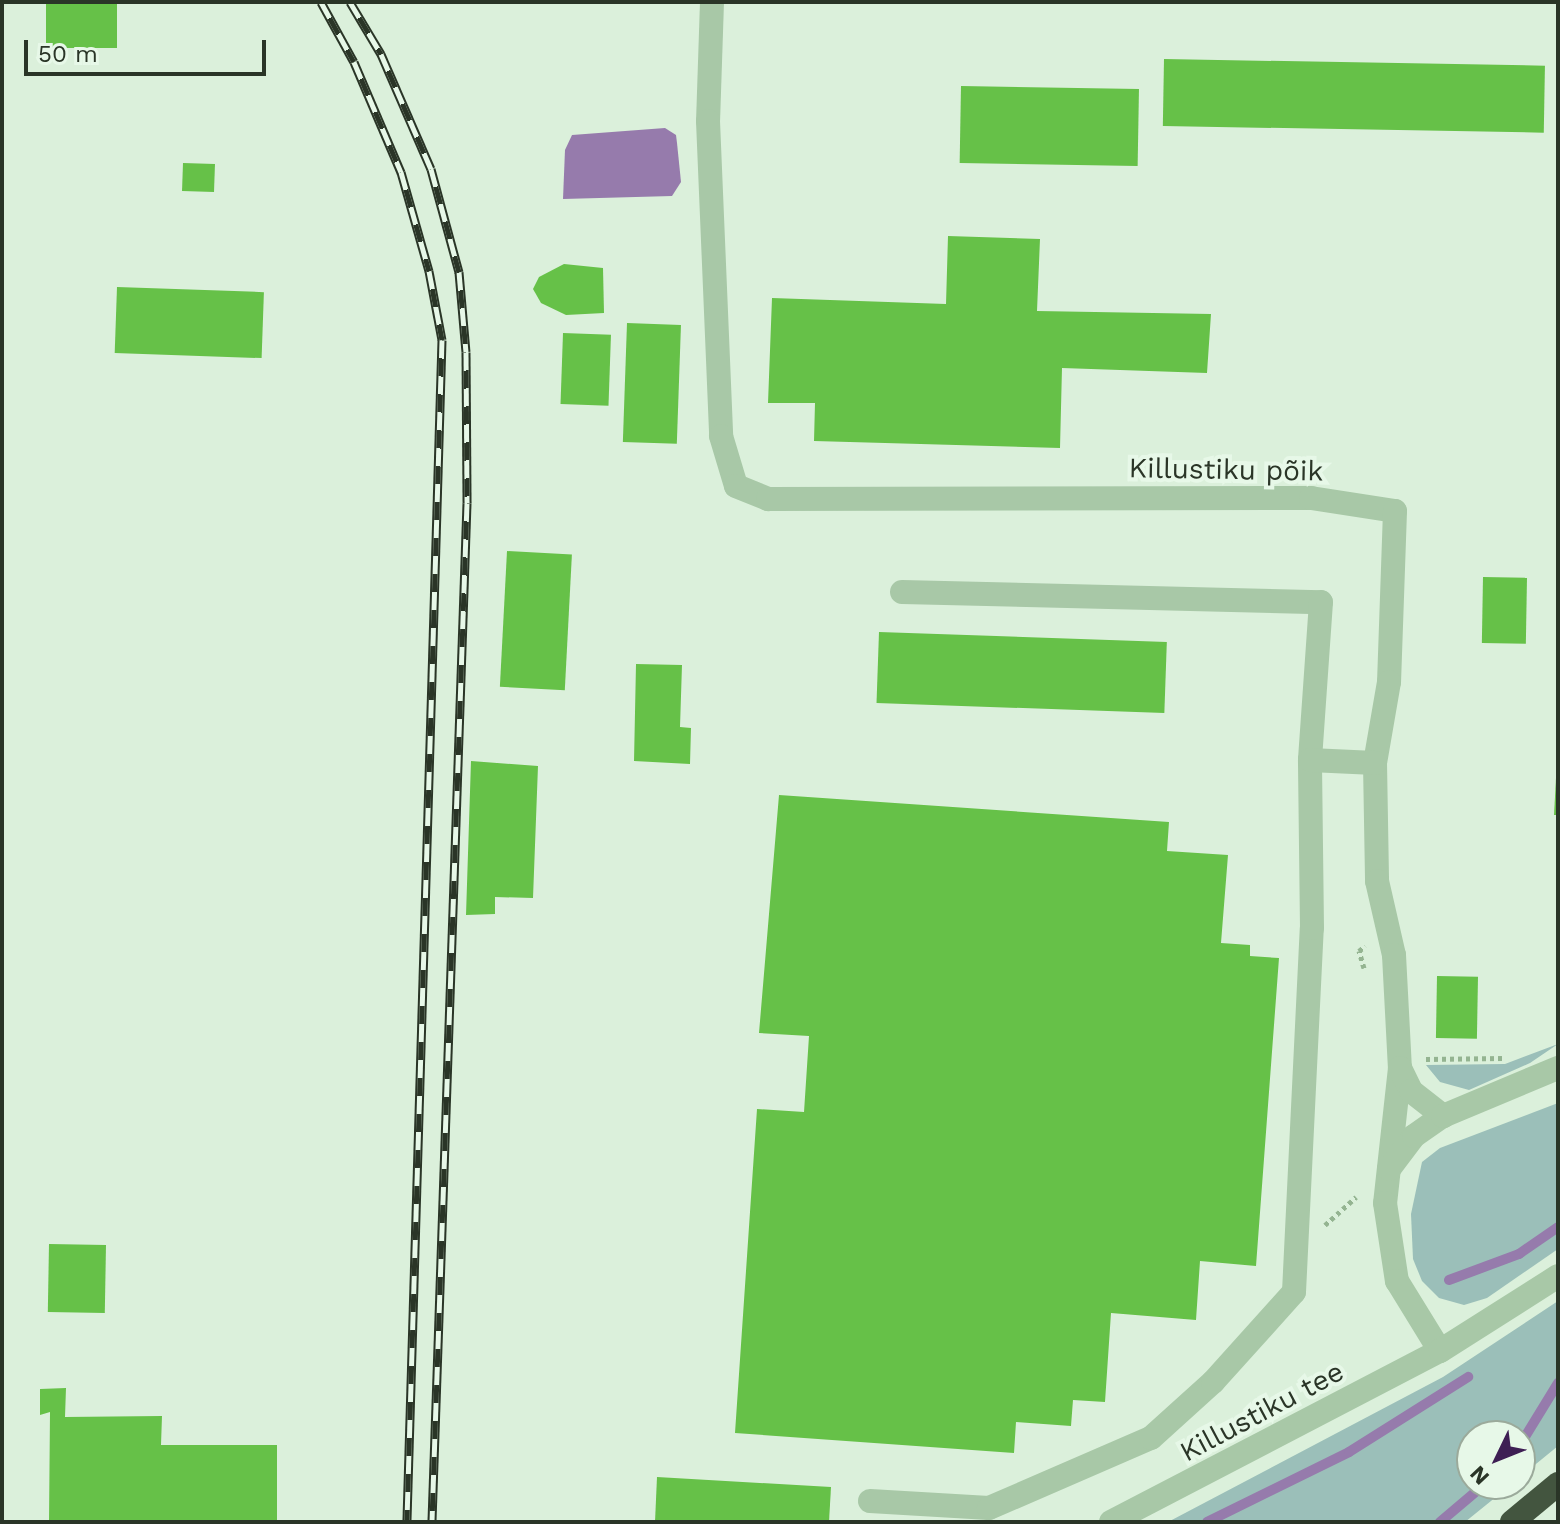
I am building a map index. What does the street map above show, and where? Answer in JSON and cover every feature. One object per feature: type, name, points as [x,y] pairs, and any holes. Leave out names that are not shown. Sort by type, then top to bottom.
[{"type":"highway","points":[[1512,1522],[1558,1484]]},
{"type":"street","name":"Killustiku põik","points":[[712,2],[708,121],[721,436],[736,486],[768,499],[1311,498],[1395,511],[1389,682],[1375,763],[1377,881],[1388,927],[1400,1064],[1385,1203],[1397,1281],[1440,1351]]},
{"type":"street","points":[[870,1501],[989,1508],[1151,1438],[1213,1382],[1294,1292],[1312,928],[1310,760],[1321,602],[902,592]]},
{"type":"street","points":[[1310,760],[1375,763]]},
{"type":"street","points":[[1400,1064],[1411,1091],[1443,1116]]},
{"type":"street","points":[[1389,1169],[1414,1136],[1443,1116],[1558,1068]]},
{"type":"street","name":"Killustiku tee","points":[[1111,1522],[1440,1351],[1558,1276]]},
{"type":"path","points":[[1367,977],[1359,951],[1388,927]]},
{"type":"path","points":[[1400,1064],[1515,1057]]},
{"type":"path","points":[[1294,1254],[1361,1193]]},
{"type":"shaded area","points":[[665,128],[676,135],[677,143],[681,182],[672,196],[563,199],[565,150],[572,135]]},
{"type":"shaded area","points":[[1558,1044],[1530,1063],[1469,1090],[1440,1082],[1426,1065],[1505,1064]]},
{"type":"shaded area","points":[[1558,1103],[1558,1249],[1487,1298],[1464,1305],[1439,1298],[1422,1281],[1413,1259],[1411,1214],[1422,1162],[1440,1148]]},
{"type":"shaded area","points":[[1558,1301],[1558,1446],[1536,1464],[1536,1420],[1456,1420],[1456,1500],[1492,1500],[1465,1522],[1168,1522],[1443,1377]]},
{"type":"building","points":[[46,2],[117,2],[117,48],[46,48]]},
{"type":"building","points":[[1164,59],[1545,66],[1544,133],[1163,126]]},
{"type":"building","points":[[961,86],[1139,89],[1138,166],[960,163]]},
{"type":"building","points":[[183,163],[215,164],[214,192],[182,191]]},
{"type":"building","points":[[948,236],[1040,239],[1037,311],[1211,314],[1207,373],[1062,368],[1060,448],[814,441],[815,403],[768,403],[772,298],[946,304]]},
{"type":"building","points":[[564,264],[603,268],[604,313],[566,315],[541,303],[533,289],[539,277]]},
{"type":"building","points":[[117,287],[264,292],[262,358],[115,353]]},
{"type":"building","points":[[627,323],[681,325],[677,444],[623,442]]},
{"type":"building","points":[[563,333],[611,335],[608,406],[561,404]]},
{"type":"building","points":[[507,551],[572,554],[565,690],[500,687]]},
{"type":"building","points":[[1483,577],[1527,578],[1526,644],[1482,643]]},
{"type":"building","points":[[879,632],[1167,642],[1164,713],[877,703]]},
{"type":"building","points":[[636,664],[682,665],[680,727],[691,728],[690,764],[634,761]]},
{"type":"building","points":[[471,761],[538,766],[533,898],[495,897],[495,914],[466,915]]},
{"type":"building","points":[[1556,778],[1558,815],[1554,815]]},
{"type":"building","points":[[779,795],[1169,822],[1167,851],[1228,855],[1221,943],[1250,945],[1250,956],[1279,958],[1256,1266],[1200,1261],[1196,1320],[1111,1313],[1105,1402],[1073,1400],[1071,1426],[1016,1422],[1014,1453],[735,1433],[757,1109],[804,1112],[809,1036],[759,1033]]},
{"type":"building","points":[[1437,976],[1478,977],[1477,1039],[1436,1038]]},
{"type":"building","points":[[49,1244],[106,1245],[105,1313],[48,1312]]},
{"type":"building","points":[[66,1388],[65,1417],[162,1416],[161,1445],[277,1445],[277,1522],[49,1522],[50,1412],[40,1415],[40,1389]]},
{"type":"building","points":[[657,1477],[831,1487],[829,1522],[655,1522]]},
{"type":"waterway","points":[[1449,1280],[1519,1254],[1558,1227]]},
{"type":"waterway","points":[[1207,1522],[1349,1452],[1468,1377]]},
{"type":"waterway","points":[[1535,1420],[1558,1383]]},
{"type":"waterway","points":[[1440,1522],[1466,1500]]},
{"type":"railway","points":[[321,2],[354,62],[401,172],[429,271],[442,340],[407,1522]]},
{"type":"railway","points":[[350,2],[381,54],[431,169],[459,272],[466,352],[467,503],[432,1522]]}]
